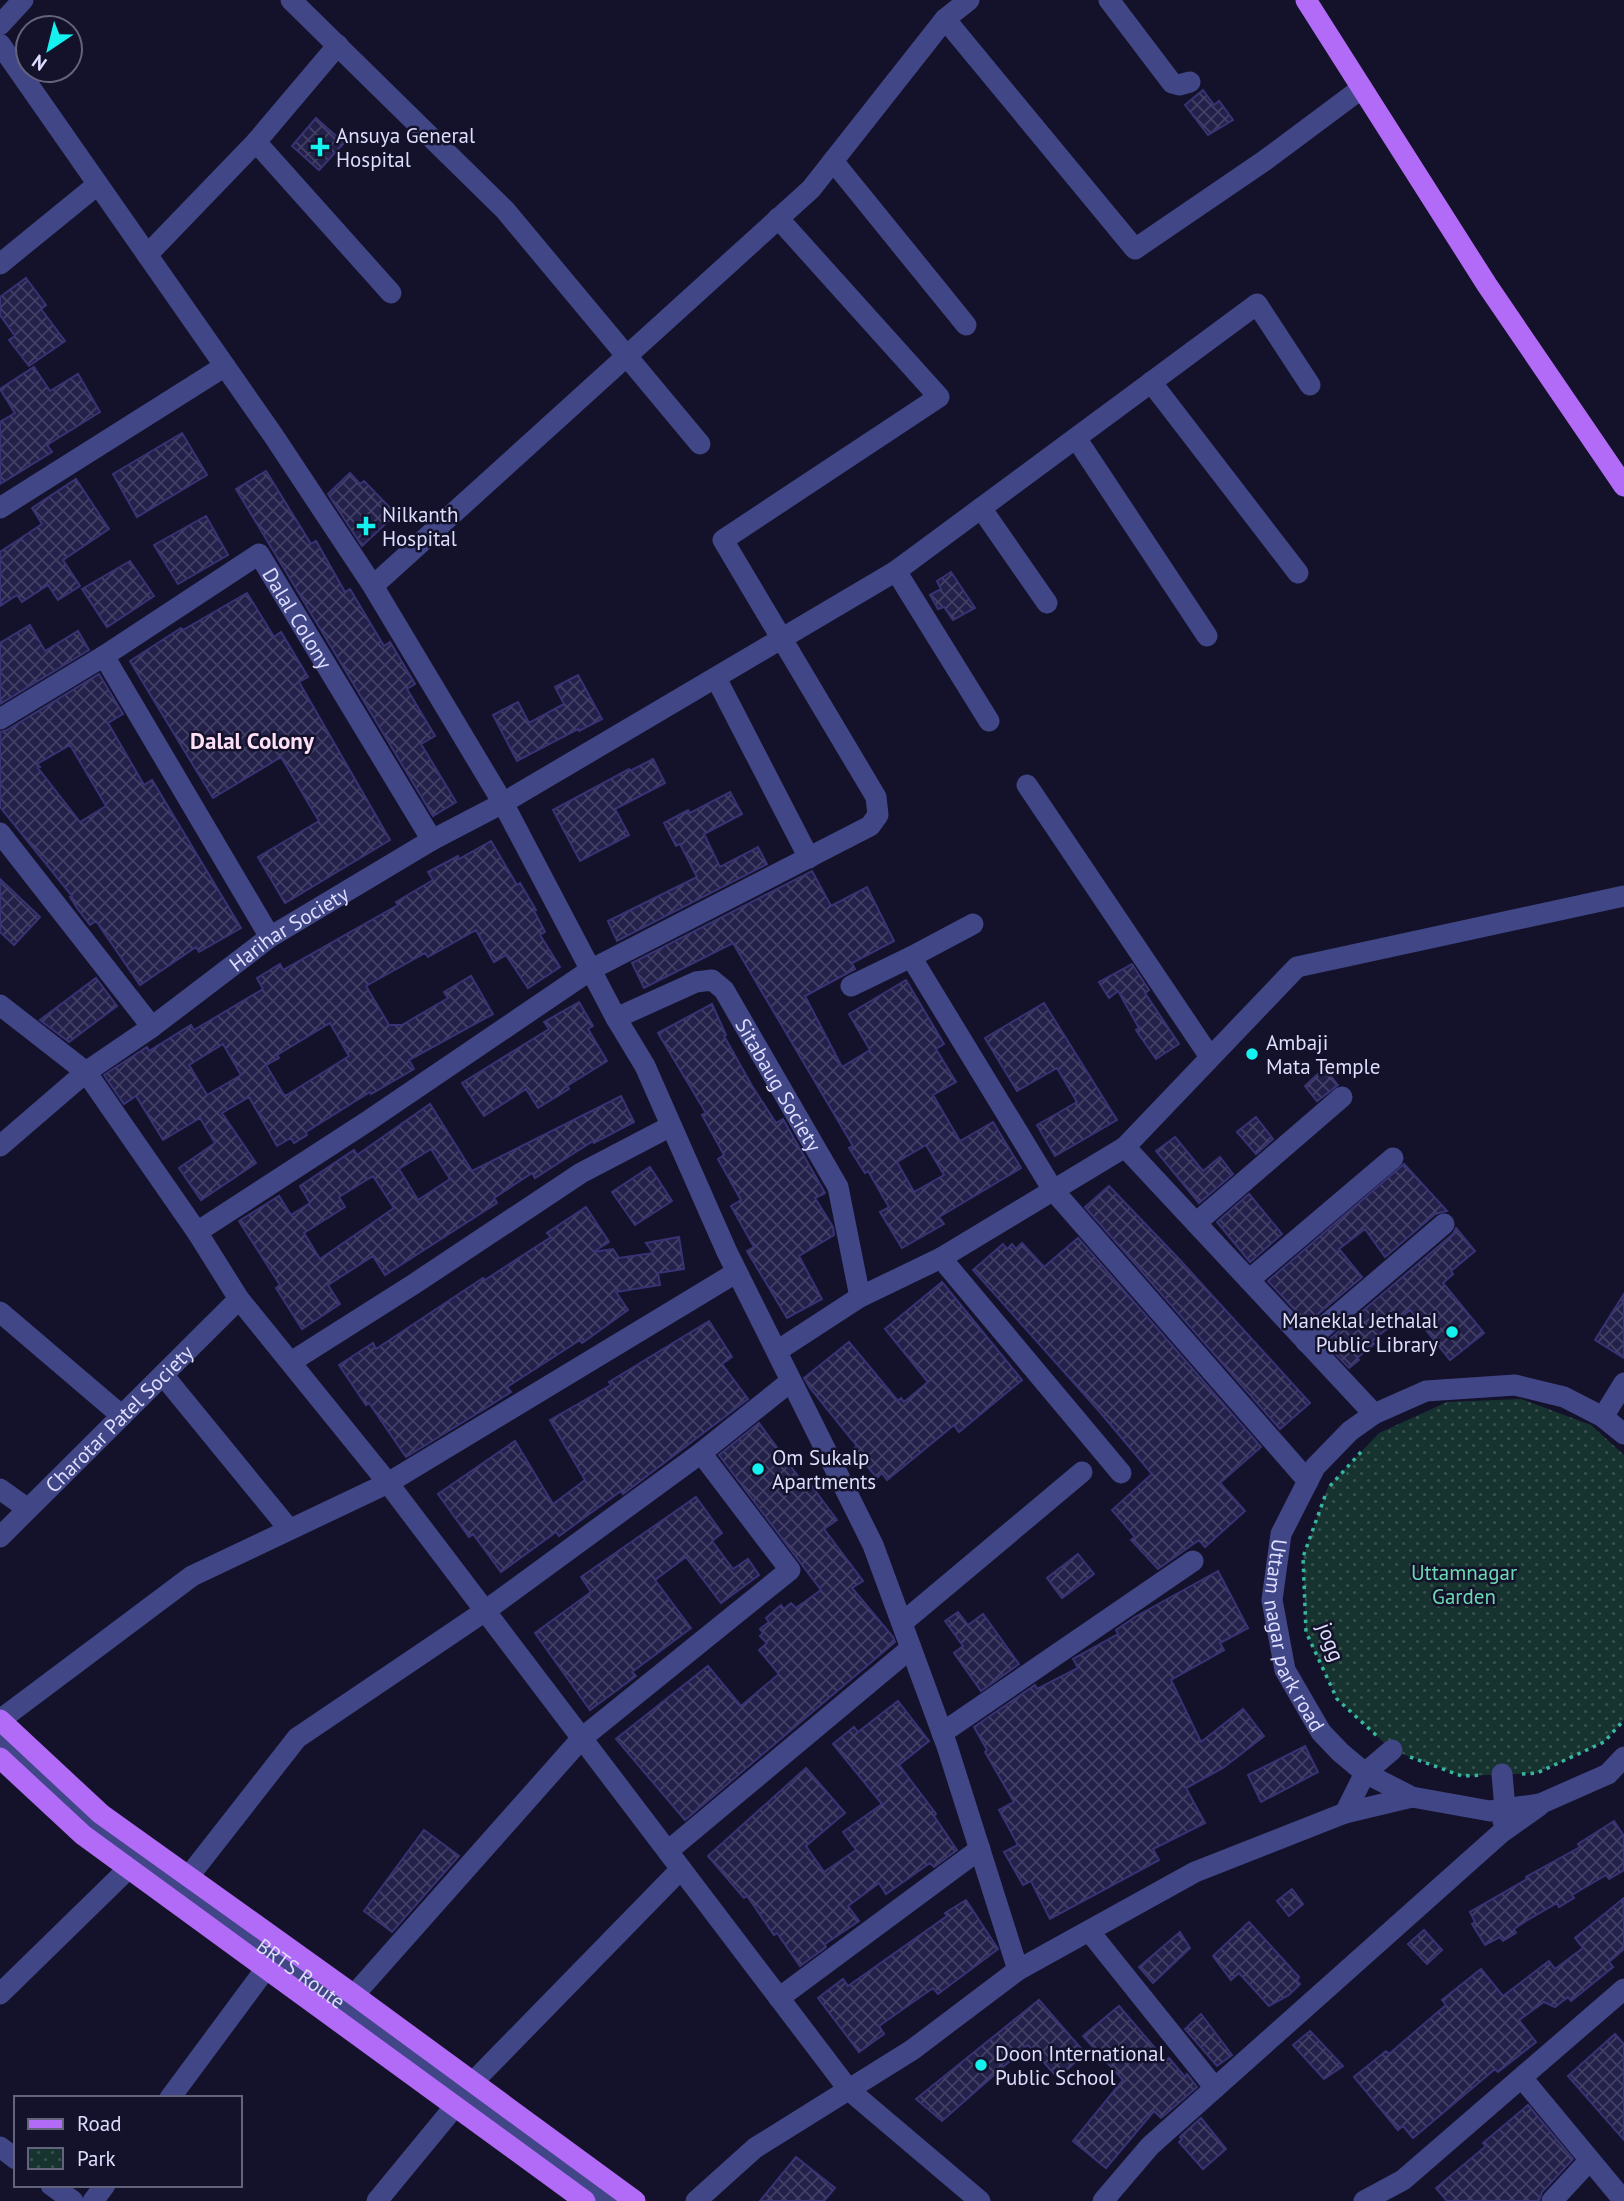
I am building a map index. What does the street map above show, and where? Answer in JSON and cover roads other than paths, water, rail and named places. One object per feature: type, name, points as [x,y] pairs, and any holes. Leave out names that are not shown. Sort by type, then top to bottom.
[{"type":"main road","points":[[1306,0],[1487,285],[1624,486]]},
{"type":"main road","points":[[1317,0],[1493,275],[1624,467]]},
{"type":"main road","points":[[0,1720],[101,1814],[635,2201]]},
{"type":"main road","points":[[0,1758],[83,1835],[585,2201]]},
{"type":"street","points":[[0,25],[23,0]]},
{"type":"street","points":[[291,0],[505,210],[700,444]]},
{"type":"street","points":[[373,586],[811,189],[945,19],[970,0]]},
{"type":"street","points":[[1109,0],[1172,83],[1179,85],[1190,82]]},
{"type":"street","points":[[945,19],[1135,249],[1264,161],[1362,88]]},
{"type":"street","points":[[0,44],[225,366],[373,586],[503,803],[645,1066],[737,1272],[873,1545],[942,1733],[1018,1970]]},
{"type":"street","points":[[147,255],[256,142],[338,45]]},
{"type":"street","points":[[256,142],[391,293]]},
{"type":"street","points":[[833,161],[966,325]]},
{"type":"street","points":[[0,264],[97,185]]},
{"type":"street","points":[[201,1238],[592,969],[870,826],[878,815],[876,797],[723,540],[939,397],[778,218]]},
{"type":"street","name":"Harihar Society","points":[[0,1146],[86,1072],[152,1027],[270,937],[896,571],[1257,304],[1310,386]]},
{"type":"street","points":[[0,508],[225,366]]},
{"type":"street","points":[[1151,382],[1298,573]]},
{"type":"street","points":[[1076,438],[1207,636]]},
{"type":"street","points":[[981,508],[1046,603]]},
{"type":"street","name":"Dalal Colony","points":[[104,656],[259,554],[432,840]]},
{"type":"street","points":[[896,571],[989,721]]},
{"type":"street","points":[[0,719],[104,656],[270,937]]},
{"type":"street","points":[[716,677],[809,858]]},
{"type":"street","points":[[1027,785],[1210,1057]]},
{"type":"street","points":[[0,833],[152,1027]]},
{"type":"street","points":[[777,1351],[829,1315],[941,1258],[1125,1146],[1297,967],[1624,896]]},
{"type":"street","points":[[851,986],[973,924]]},
{"type":"street","points":[[911,957],[1053,1190],[1308,1481]]},
{"type":"street","name":"Sitabaug Society","points":[[617,1018],[696,982],[712,980],[724,990],[838,1187],[860,1297]]},
{"type":"street","points":[[0,1006],[86,1072],[264,1329]]},
{"type":"street","points":[[1196,1223],[1342,1097]]},
{"type":"street","points":[[291,1362],[581,1173],[671,1126]]},
{"type":"street","points":[[1125,1146],[1374,1414]]},
{"type":"street","points":[[1249,1280],[1393,1158]]},
{"type":"street","points":[[1306,1342],[1444,1224]]},
{"type":"street","points":[[201,1238],[239,1299],[388,1483],[849,2090],[980,2201]]},
{"type":"street","points":[[941,1258],[1121,1473]]},
{"type":"street","points":[[0,1720],[192,1576],[388,1483],[737,1272]]},
{"type":"street","name":"Charotar Patel Society","points":[[0,1537],[239,1299]]},
{"type":"street","points":[[0,1312],[122,1416]]},
{"type":"street","points":[[163,1375],[289,1529]]},
{"type":"street","points":[[188,1876],[298,1738],[485,1611],[701,1453],[792,1381]]},
{"type":"street","points":[[1603,1417],[1624,1383]]},
{"type":"street","name":"Uttam nagar park road","points":[[1624,1434],[1603,1417],[1564,1398],[1515,1385],[1426,1391],[1374,1414],[1350,1431],[1315,1467],[1281,1534],[1272,1600],[1285,1670],[1321,1732],[1365,1773],[1412,1797],[1490,1811],[1540,1804],[1608,1774],[1624,1758]]},
{"type":"street","points":[[354,1995],[582,1738],[790,1570],[701,1453]]},
{"type":"street","points":[[902,1623],[1082,1472]]},
{"type":"street","points":[[0,1489],[28,1509]]},
{"type":"street","points":[[942,1733],[1193,1561]]},
{"type":"street","points":[[668,1852],[911,1648]]},
{"type":"street","name":"BRTS Route","points":[[0,1738],[32,1773],[97,1825],[523,2134],[611,2201]]},
{"type":"street","points":[[1345,1813],[1365,1773],[1392,1750]]},
{"type":"street","points":[[1501,1833],[1505,1809],[1502,1774]]},
{"type":"street","points":[[696,2201],[755,2148],[912,2050],[1018,1970],[1195,1872],[1345,1813],[1412,1797]]},
{"type":"street","points":[[1103,2201],[1150,2146],[1501,1833],[1540,1804]]},
{"type":"street","points":[[779,1998],[979,1849]]},
{"type":"street","points":[[0,1994],[129,1868]]},
{"type":"street","points":[[473,2082],[681,1869]]},
{"type":"street","points":[[1089,1931],[1215,2088]]},
{"type":"street","points":[[171,2096],[267,1967]]},
{"type":"street","points":[[1364,2201],[1403,2180],[1624,1989]]},
{"type":"street","points":[[1521,2078],[1624,2201]]},
{"type":"street","points":[[377,2201],[456,2105]]},
{"type":"street","points":[[1552,2201],[1589,2161]]},
{"type":"street","points":[[54,2187],[73,2201]]},
{"type":"place","name":"Ansuya General Hospital","points":[[320,147]]},
{"type":"place","name":"Nilkanth Hospital","points":[[366,526]]},
{"type":"place","name":"Ambaji Mata Temple","points":[[1252,1054]]},
{"type":"place","name":"Maneklal Jethalal Public Library","points":[[1452,1332]]},
{"type":"place","name":"Om Sukalp Apartments","points":[[758,1469]]},
{"type":"place","name":"Doon International Public School","points":[[981,2065]]},
{"type":"district","name":"Dalal Colony","points":[[252,740]]},
{"type":"park label","name":"Uttamnagar Garden","points":[[1464,1584]]}]
